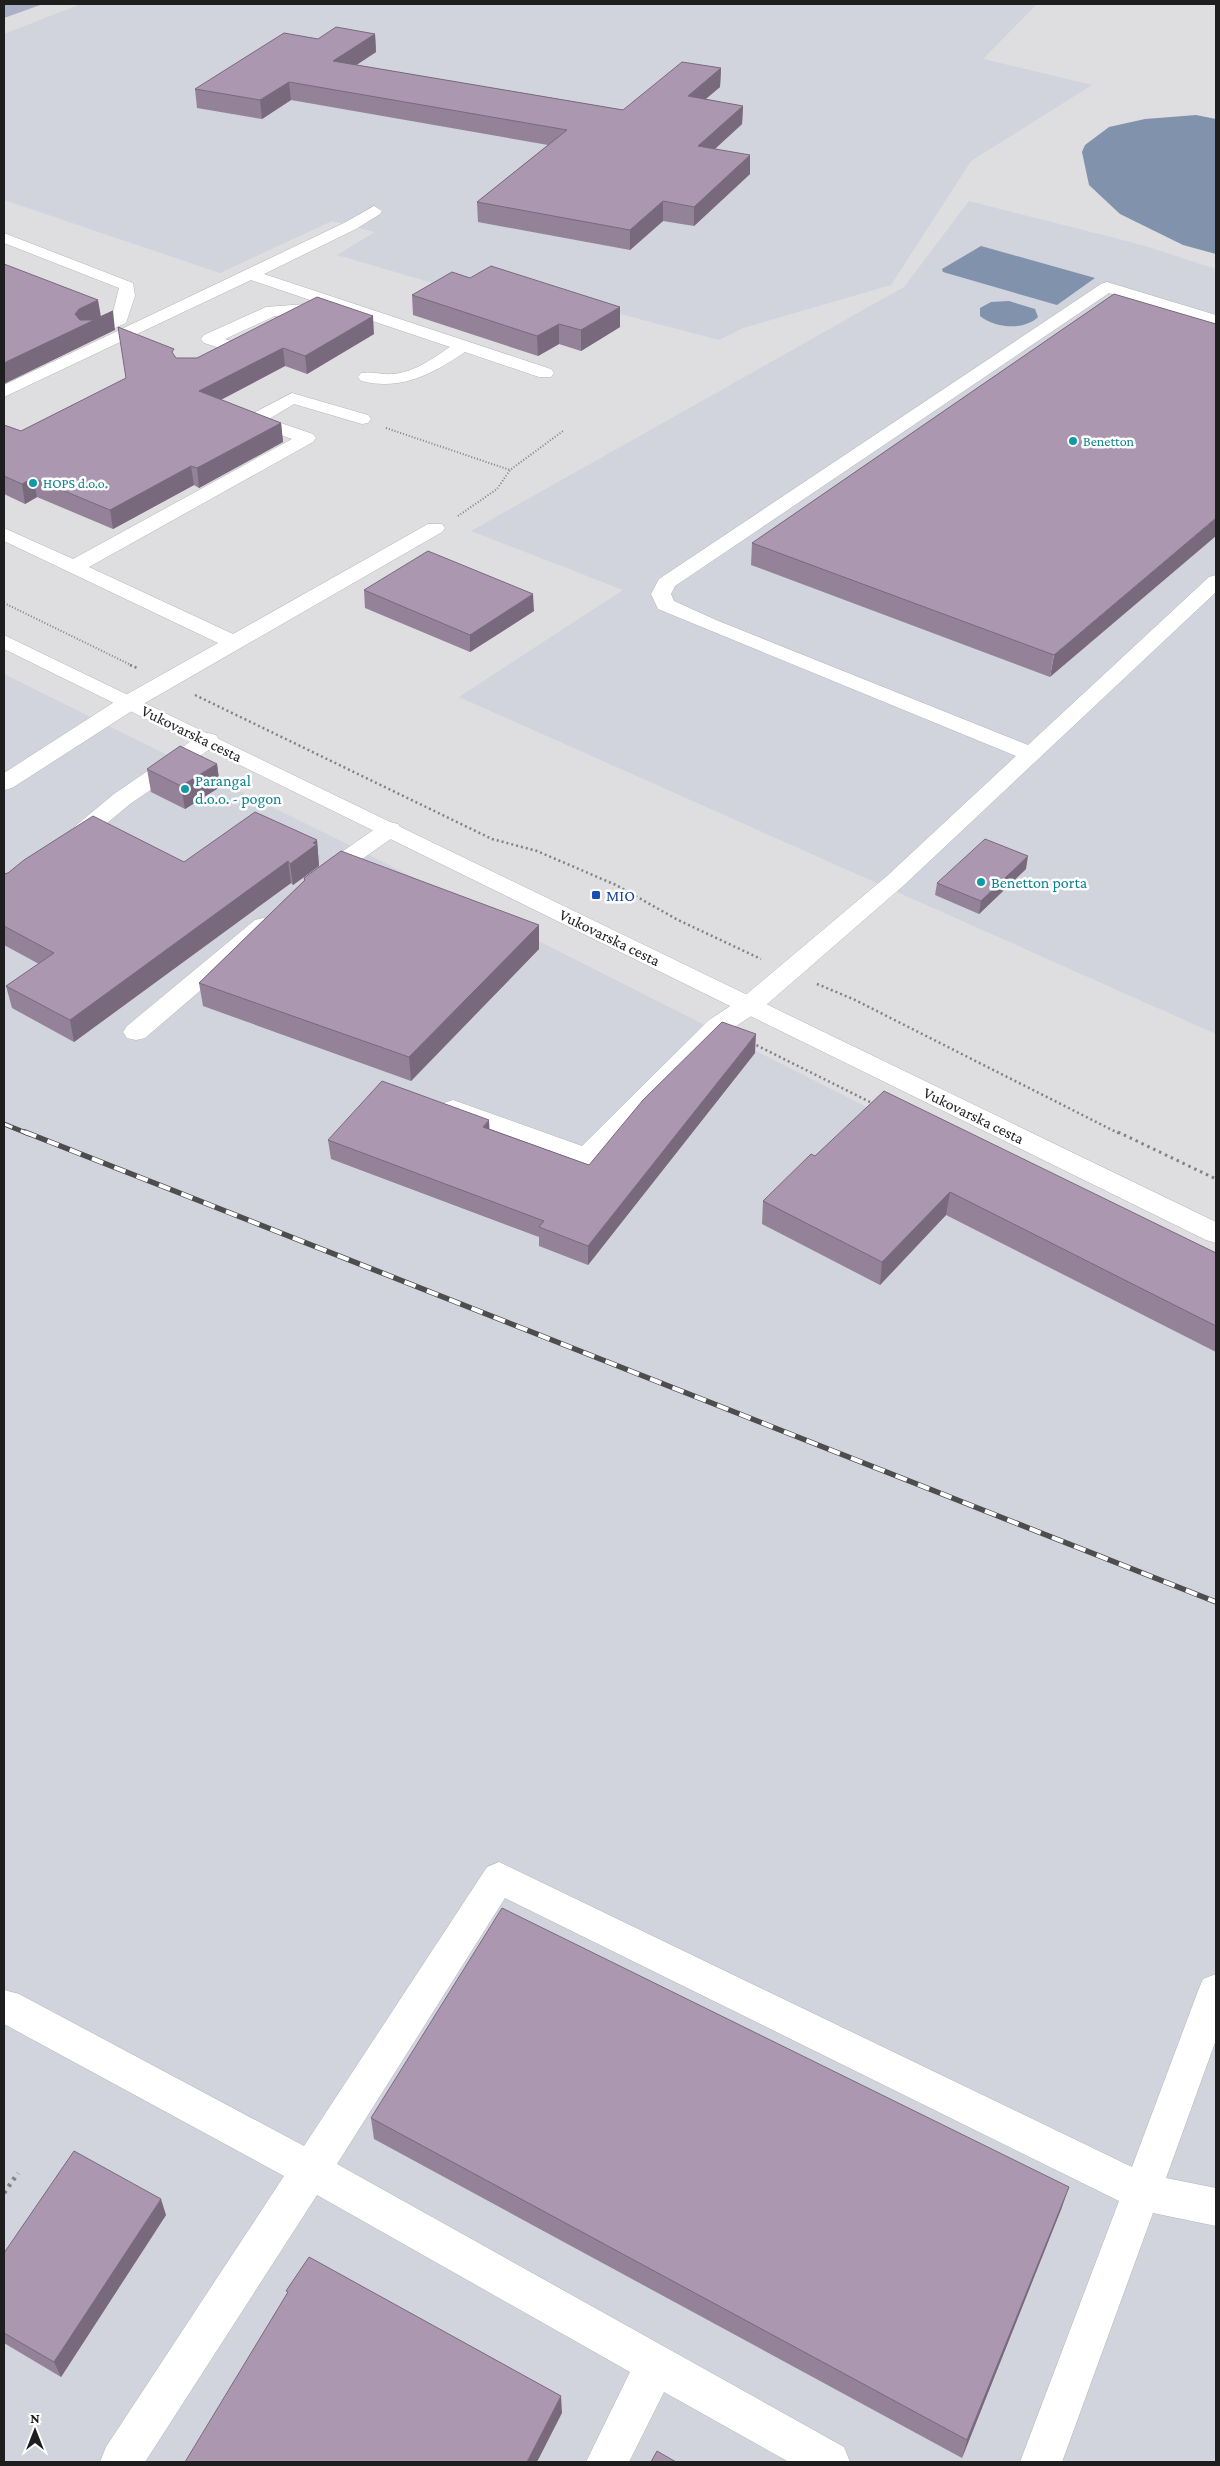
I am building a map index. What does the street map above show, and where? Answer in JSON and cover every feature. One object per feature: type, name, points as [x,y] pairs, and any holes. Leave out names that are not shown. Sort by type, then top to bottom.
[{"type":"main road","points":[[4,392],[350,226],[374,211]]},
{"type":"main road","points":[[4,238],[117,280],[126,286],[127,296],[120,319],[75,339]]},
{"type":"main road","points":[[248,274],[545,373]]},
{"type":"main road","points":[[1031,754],[665,605],[661,594],[666,583],[1107,287],[1216,320]]},
{"type":"main road","points":[[194,368],[235,348],[210,339],[272,310],[309,309],[326,300]]},
{"type":"main road","points":[[367,377],[384,381],[397,381],[414,375],[463,346]]},
{"type":"main road","points":[[74,567],[307,438],[254,420],[292,398],[362,419]]},
{"type":"main road","points":[[4,782],[130,702],[435,528]]},
{"type":"main road","points":[[4,534],[235,643]]},
{"type":"main road","points":[[432,1102],[586,1157],[718,1026],[750,1005],[895,881],[1216,581]]},
{"type":"main road","name":"Vukovarska cesta","points":[[4,641],[1216,1233]]},
{"type":"main road","points":[[52,853],[82,834],[123,798],[208,740]]},
{"type":"main road","points":[[303,891],[390,829]]},
{"type":"main road","points":[[136,1032],[280,910]]},
{"type":"main road","points":[[121,2462],[499,1878],[1142,2192],[1216,2207]]},
{"type":"main road","points":[[1041,2462],[1216,1991]]},
{"type":"main road","points":[[6,2006],[311,2170],[828,2462]]},
{"type":"main road","points":[[607,2462],[656,2365]]},
{"type":"path","points":[[362,419],[510,470]]},
{"type":"path","points":[[435,528],[463,513],[497,489],[510,470],[563,431]]},
{"type":"path","points":[[4,603],[492,839],[537,851],[616,885],[678,920],[789,972],[853,999],[1064,1107],[1216,1179]]},
{"type":"path","points":[[718,1026],[878,1106]]},
{"type":"path","points":[[4,2193],[18,2173]]},
{"type":"shaded area","points":[[4,4],[43,4],[4,18]]},
{"type":"shaded area","points":[[81,4],[1037,4],[983,59],[1092,85],[971,161],[891,285],[743,328],[719,340],[487,279],[447,287],[337,255],[375,232],[332,221],[220,273],[4,200],[4,34]]},
{"type":"shaded area","points":[[1196,115],[1216,119],[1216,254],[1183,245],[1120,214],[1089,185],[1082,152],[1085,145],[1109,127],[1145,119]]},
{"type":"shaded area","points":[[969,201],[1142,245],[1216,269],[1216,1034],[459,697],[623,590],[471,531],[904,287]]},
{"type":"shaded area","points":[[981,246],[1095,278],[1057,305],[943,272],[942,269]]},
{"type":"shaded area","points":[[1009,301],[1035,309],[1038,317],[1025,324],[1009,326],[993,323],[980,316],[980,308],[991,302]]},
{"type":"shaded area","points":[[4,674],[359,850],[1216,1284],[1216,2462],[4,2462]]},
{"type":"building","points":[[336,27],[375,34],[333,61],[623,110],[682,62],[721,68],[688,96],[743,106],[698,146],[750,155],[694,207],[663,201],[630,230],[477,202],[567,130],[289,82],[260,100],[195,89],[284,33],[318,39]]},
{"type":"building","points":[[4,264],[98,300],[79,309],[75,314],[80,320],[93,320],[113,311],[4,363]]},
{"type":"building","points":[[491,266],[620,307],[581,330],[559,324],[537,336],[412,295],[452,272],[470,278]]},
{"type":"building","name":"Benetton","points":[[1114,294],[1216,324],[1216,518],[1054,655],[752,543]]},
{"type":"building","points":[[317,297],[373,316],[305,356],[283,348],[199,391],[281,423],[197,468],[191,466],[110,510],[33,478],[22,484],[4,476],[4,425],[21,431],[126,378],[118,327],[174,349],[172,352],[176,358],[197,358]]},
{"type":"building","points":[[428,551],[533,594],[470,635],[364,590]]},
{"type":"building","points":[[180,746],[217,764],[181,786],[147,769]]},
{"type":"building","points":[[255,812],[317,840],[313,843],[317,844],[290,864],[288,861],[70,1020],[6,986],[54,953],[4,926],[4,874],[24,860],[93,816],[184,862]]},
{"type":"building","name":"Benetton porta","points":[[985,839],[1028,856],[981,901],[937,883]]},
{"type":"building","points":[[341,851],[539,925],[409,1057],[199,983],[305,880],[304,878]]},
{"type":"building","points":[[722,1022],[756,1034],[588,1246],[539,1227],[544,1221],[328,1140],[382,1081],[489,1120],[483,1127],[589,1165],[643,1100]]},
{"type":"building","points":[[884,1091],[1216,1253],[1216,1326],[950,1192],[882,1262],[763,1201],[811,1154],[815,1156]]},
{"type":"building","points":[[502,1908],[1069,2187],[967,2440],[371,2118]]},
{"type":"building","points":[[74,2151],[161,2199],[54,2362],[4,2333],[4,2253]]},
{"type":"building","points":[[309,2257],[561,2396],[527,2462],[185,2462],[288,2292],[286,2291]]},
{"type":"building","points":[[657,2451],[676,2462],[651,2462]]},
{"type":"railway","points":[[4,1124],[29,1134]]},
{"type":"railway","points":[[25,1132],[1216,1602]]},
{"type":"place","name":"Benetton","points":[[1073,441]]},
{"type":"place","name":"HOPS d.o.o.","points":[[33,483]]},
{"type":"place","name":"Parangal d.o.o. - pogon","points":[[185,789]]},
{"type":"place","name":"Benetton porta","points":[[981,882]]},
{"type":"place","name":"MIO","points":[[596,895]]}]
